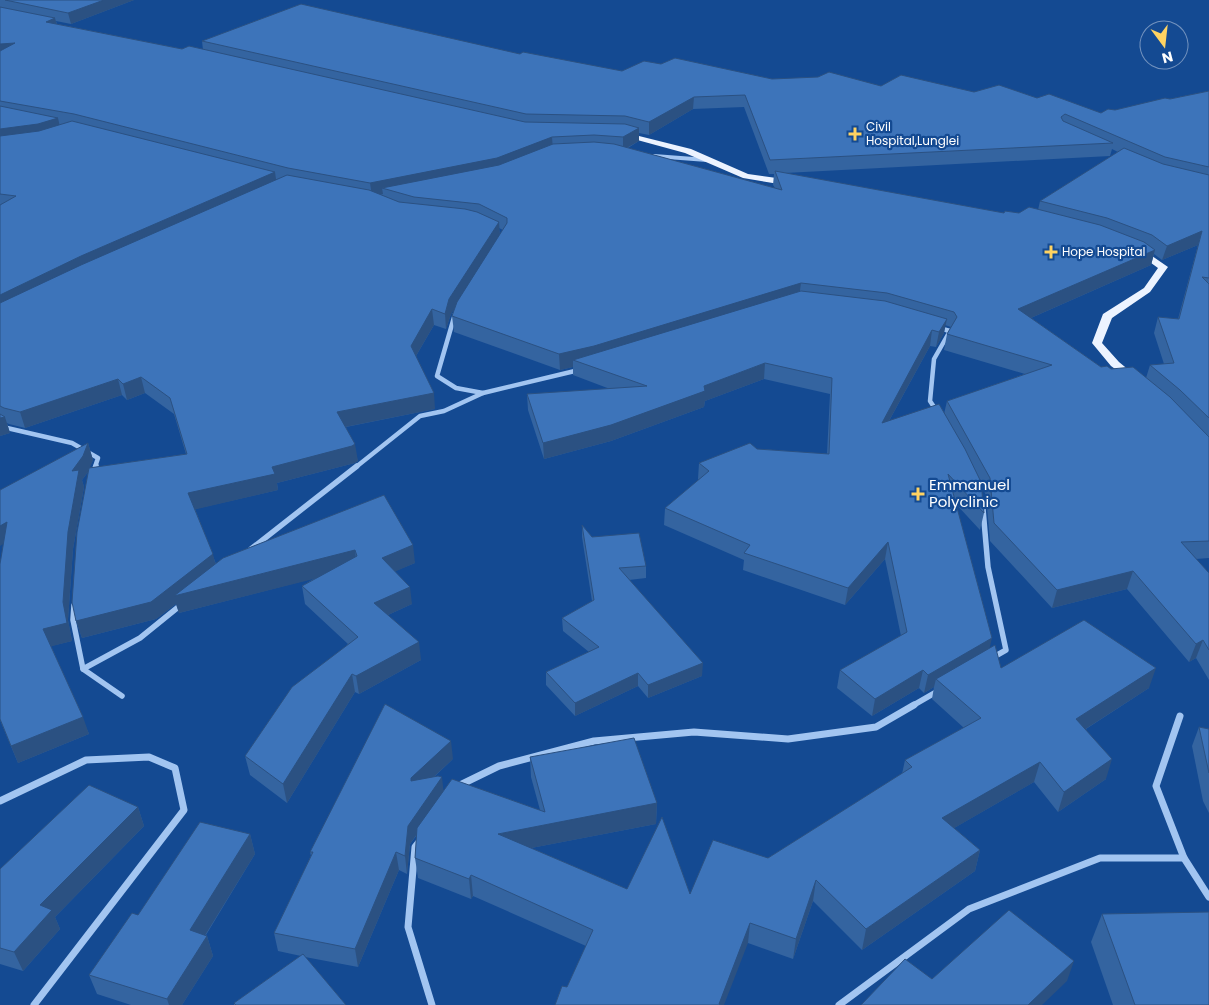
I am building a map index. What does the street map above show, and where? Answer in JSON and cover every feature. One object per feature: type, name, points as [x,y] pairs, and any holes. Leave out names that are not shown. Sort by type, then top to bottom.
[{"type":"main road","points":[[615,132],[688,150],[746,176],[805,185]]},
{"type":"main road","points":[[1126,246],[1144,252],[1163,267],[1147,290],[1107,316],[1097,343],[1116,364],[1143,387]]},
{"type":"street","points":[[646,155],[713,161]]},
{"type":"street","points":[[459,308],[454,316],[437,376],[456,388],[483,393]]},
{"type":"street","points":[[931,326],[950,331],[934,359],[930,401],[940,416]]},
{"type":"street","points":[[248,551],[420,416],[444,410],[483,393],[586,368]]},
{"type":"street","points":[[0,422],[7,428],[72,443],[98,458],[89,485]]},
{"type":"street","points":[[982,497],[988,567],[1006,650],[982,664]]},
{"type":"street","points":[[83,669],[140,638],[188,599]]},
{"type":"street","points":[[74,602],[73,620],[83,669],[122,696]]},
{"type":"street","points":[[452,794],[458,786],[499,766],[594,741],[694,732],[788,739],[876,727],[941,689]]},
{"type":"street","points":[[1180,716],[1156,786],[1184,858],[1209,898]]},
{"type":"street","points":[[0,801],[86,760],[149,758],[175,768],[184,810],[34,1005]]},
{"type":"street","points":[[426,832],[415,847],[408,927],[432,1005]]},
{"type":"street","points":[[839,1005],[969,909],[1100,858],[1184,858]]},
{"type":"building","points":[[5,0],[104,0],[68,13]]},
{"type":"building","points":[[301,4],[520,54],[523,52],[622,71],[644,61],[661,64],[675,58],[772,79],[818,77],[829,72],[881,86],[901,75],[974,92],[999,85],[1037,98],[1049,94],[1101,113],[1108,109],[1115,110],[1165,98],[1170,99],[1209,91],[1209,167],[1165,157],[1065,114],[1061,117],[1063,121],[1113,143],[770,160],[745,95],[694,97],[649,122],[625,116],[526,114],[202,41]]},
{"type":"building","points":[[0,7],[55,18],[46,22],[182,49],[189,46],[525,122],[625,124],[639,128],[623,137],[594,135],[552,137],[497,158],[370,183],[288,168],[74,114],[0,101],[0,51],[15,43],[0,44]]},
{"type":"building","points":[[0,106],[58,118],[38,124],[0,129]]},
{"type":"building","points":[[72,121],[275,172],[81,256],[0,295],[0,205],[16,196],[0,194],[0,136],[39,131]]},
{"type":"building","points":[[594,142],[614,144],[782,190],[775,171],[1004,213],[1005,211],[1019,213],[1029,207],[1100,225],[1144,242],[1155,250],[1018,309],[1101,367],[1107,366],[1111,369],[1133,367],[1170,397],[1209,437],[1209,541],[1181,542],[1209,573],[1209,650],[1203,640],[1196,644],[1133,571],[1057,590],[994,523],[990,478],[947,401],[1052,365],[947,334],[957,317],[954,312],[887,293],[801,283],[594,346],[559,354],[452,316],[457,302],[507,223],[507,218],[479,204],[414,197],[382,188],[499,165],[553,144]]},
{"type":"building","points":[[1124,148],[1163,164],[1209,175],[1209,278],[1202,277],[1209,284],[1209,418],[1150,365],[1174,363],[1158,317],[1179,319],[1202,231],[1167,246],[1152,235],[1107,218],[1040,201]]},
{"type":"building","points":[[287,175],[369,190],[399,202],[465,209],[499,222],[449,299],[445,314],[432,309],[411,346],[434,393],[337,412],[355,444],[352,446],[272,467],[275,474],[188,493],[213,554],[151,602],[76,621],[72,602],[77,532],[89,468],[187,454],[170,398],[141,377],[123,384],[118,379],[20,412],[0,406],[0,303],[81,265]]},
{"type":"building","points":[[801,291],[885,301],[947,319],[939,332],[932,330],[882,423],[939,404],[965,449],[981,482],[984,513],[948,474],[992,638],[928,675],[923,670],[875,699],[840,670],[907,632],[888,542],[848,588],[744,553],[750,545],[665,508],[709,471],[699,463],[750,443],[757,449],[829,454],[832,378],[765,363],[704,386],[705,391],[611,425],[543,443],[527,394],[647,386],[573,360]]},
{"type":"building","points":[[88,443],[83,456],[72,471],[79,470],[68,532],[63,602],[67,623],[43,629],[83,717],[11,746],[0,719],[0,564],[7,522],[0,526],[0,490]]},
{"type":"building","points":[[384,495],[413,545],[382,558],[410,587],[374,603],[419,642],[356,676],[352,674],[283,784],[245,756],[292,687],[358,637],[302,586],[357,556],[355,550],[174,596],[223,558]]},
{"type":"building","points":[[582,525],[592,537],[639,533],[646,566],[619,568],[703,663],[648,685],[638,673],[575,703],[546,672],[599,647],[562,618],[594,600]]},
{"type":"building","points":[[1084,620],[1156,668],[1076,719],[1112,759],[1064,792],[1040,762],[942,818],[980,850],[866,929],[816,880],[796,939],[750,923],[719,1004],[721,1005],[555,1005],[562,986],[567,987],[593,930],[471,875],[469,879],[415,858],[417,828],[452,779],[545,812],[530,757],[634,738],[657,803],[498,834],[627,889],[662,817],[690,894],[713,840],[768,858],[912,767],[905,760],[981,718],[936,679],[995,645],[1001,668]]},
{"type":"building","points":[[385,704],[451,741],[411,778],[411,781],[438,776],[442,777],[408,826],[405,856],[396,852],[355,949],[274,933],[313,852],[310,852]]},
{"type":"building","points":[[1199,727],[1209,729],[1209,773]]},
{"type":"building","points":[[89,785],[138,807],[40,905],[52,910],[14,952],[0,948],[0,869]]},
{"type":"building","points":[[200,822],[250,834],[190,930],[207,936],[167,999],[89,975],[132,913],[138,915]]},
{"type":"building","points":[[1009,910],[1074,961],[1028,1005],[861,1005],[905,959],[932,979]]},
{"type":"building","points":[[1209,912],[1209,1005],[1135,1005],[1102,914]]},
{"type":"building","points":[[303,954],[346,1005],[236,1005],[234,1003]]},
{"type":"place","name":"Civil Hospital,Lunglei","points":[[855,134]]},
{"type":"place","name":"Hope Hospital","points":[[1051,252]]},
{"type":"place","name":"Emmanuel Polyclinic","points":[[918,494]]}]
